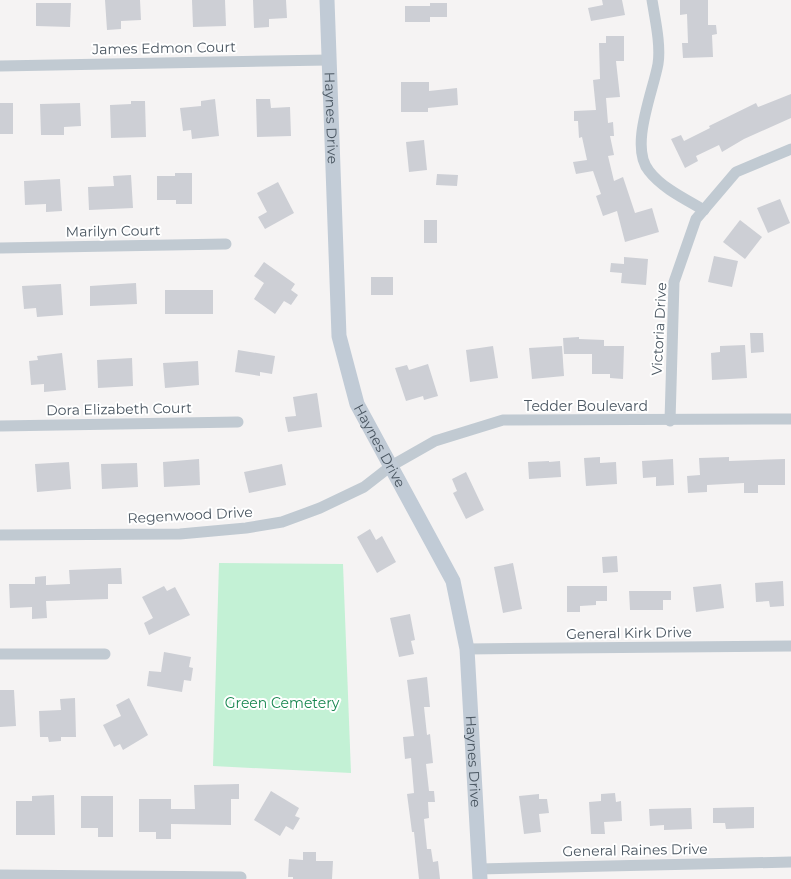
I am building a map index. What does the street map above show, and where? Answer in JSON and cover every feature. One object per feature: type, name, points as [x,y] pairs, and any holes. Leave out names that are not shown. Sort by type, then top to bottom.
[{"type":"street","name":"Haynes Drive","points":[[327,0],[339,336],[357,404],[452,581],[467,649],[479,874]]},
{"type":"street","points":[[652,0],[658,63],[644,123],[641,149],[644,163],[648,171],[668,188],[704,210]]},
{"type":"street","name":"James Edmon Court","points":[[0,66],[328,60]]},
{"type":"street","name":"Victoria Drive","points":[[670,421],[674,282],[696,218],[736,172],[791,150]]},
{"type":"street","name":"Marilyn Court","points":[[0,248],[226,244]]},
{"type":"street","name":"Tedder Boulevard","points":[[391,466],[435,441],[503,420],[670,421],[791,419]]},
{"type":"street","name":"Dora Elizabeth Court","points":[[0,426],[238,422]]},
{"type":"street","name":"Regenwood Drive","points":[[0,535],[180,534],[246,528],[282,522],[320,508],[364,487],[391,466]]},
{"type":"street","name":"General Kirk Drive","points":[[467,649],[791,646]]},
{"type":"street","points":[[0,654],[105,654]]},
{"type":"street","name":"General Raines Drive","points":[[479,874],[791,862]]},
{"type":"street","points":[[0,875],[240,877]]},
{"type":"green space","name":"Green Cemetery","points":[[219,563],[343,564],[351,773],[213,766]]},
{"type":"building","points":[[105,0],[140,0],[141,20],[121,21],[121,29],[107,30]]},
{"type":"building","points":[[192,0],[225,0],[226,26],[193,27]]},
{"type":"building","points":[[253,0],[286,0],[287,18],[269,19],[269,27],[254,28]]},
{"type":"building","points":[[602,0],[622,0],[625,15],[591,21],[588,8],[603,5]]},
{"type":"building","points":[[680,0],[708,0],[708,25],[716,25],[717,34],[712,35],[713,57],[683,58],[682,43],[688,43],[687,14],[680,15]]},
{"type":"building","points":[[36,3],[71,3],[70,27],[36,26]]},
{"type":"building","points":[[430,3],[447,3],[447,17],[430,17],[430,22],[405,22],[405,6],[430,6]]},
{"type":"building","points":[[606,36],[624,36],[624,61],[616,61],[620,97],[606,98],[608,123],[613,122],[614,136],[610,136],[614,155],[608,156],[614,181],[623,177],[635,213],[652,208],[659,232],[625,242],[617,211],[603,216],[596,196],[601,194],[593,171],[576,174],[573,162],[587,160],[582,137],[579,138],[578,121],[574,121],[574,111],[596,110],[593,80],[600,79],[599,43],[606,43]]},
{"type":"building","points":[[401,82],[429,82],[429,91],[457,88],[458,105],[428,108],[428,112],[401,112]]},
{"type":"building","points":[[791,94],[791,118],[744,139],[722,152],[719,145],[696,156],[698,161],[685,168],[671,139],[681,135],[684,141],[710,128],[709,126],[756,103],[758,107]]},
{"type":"building","points":[[215,99],[219,136],[192,139],[191,130],[183,131],[180,108],[201,106],[201,101]]},
{"type":"building","points":[[256,99],[270,99],[271,108],[290,107],[291,136],[257,137]]},
{"type":"building","points":[[131,101],[145,101],[146,137],[111,138],[110,105],[131,104]]},
{"type":"building","points":[[0,103],[13,103],[13,134],[0,134]]},
{"type":"building","points":[[80,103],[81,126],[64,127],[64,135],[41,135],[40,104]]},
{"type":"building","points":[[424,140],[427,170],[409,172],[406,142]]},
{"type":"building","points":[[175,173],[192,173],[192,204],[176,204],[176,200],[157,200],[157,176],[175,176]]},
{"type":"building","points":[[437,174],[458,175],[457,186],[436,185]]},
{"type":"building","points":[[131,175],[133,208],[89,210],[88,187],[114,186],[113,176]]},
{"type":"building","points":[[60,179],[62,211],[46,212],[46,204],[25,205],[24,181]]},
{"type":"building","points":[[278,182],[294,213],[265,229],[258,217],[267,212],[257,193]]},
{"type":"building","points":[[780,199],[790,223],[768,233],[757,208]]},
{"type":"building","points":[[424,220],[437,220],[437,243],[424,243]]},
{"type":"building","points":[[740,220],[762,237],[745,259],[723,242]]},
{"type":"building","points":[[714,256],[738,261],[732,287],[708,282]]},
{"type":"building","points":[[624,257],[648,259],[646,285],[621,283],[622,273],[610,272],[611,263],[624,264]]},
{"type":"building","points":[[264,262],[295,284],[291,290],[298,295],[291,305],[284,301],[275,314],[254,299],[264,283],[254,276]]},
{"type":"building","points":[[371,277],[393,277],[393,295],[371,295]]},
{"type":"building","points":[[136,283],[137,304],[90,306],[90,286]]},
{"type":"building","points":[[61,284],[63,315],[37,317],[36,308],[24,309],[22,286]]},
{"type":"building","points":[[165,290],[213,290],[213,314],[165,314]]},
{"type":"building","points":[[750,333],[763,333],[764,352],[751,353]]},
{"type":"building","points":[[579,337],[579,339],[604,340],[604,346],[624,346],[623,379],[610,378],[610,374],[592,374],[592,354],[564,354],[563,338]]},
{"type":"building","points":[[745,345],[747,378],[712,380],[711,353],[720,352],[720,346]]},
{"type":"building","points":[[493,346],[498,378],[470,382],[466,350]]},
{"type":"building","points":[[562,346],[564,376],[532,379],[529,348]]},
{"type":"building","points":[[238,350],[275,356],[272,374],[260,372],[260,376],[235,372]]},
{"type":"building","points":[[62,353],[66,390],[44,392],[44,384],[31,385],[29,361],[38,360],[37,356]]},
{"type":"building","points":[[132,358],[133,386],[98,388],[97,360]]},
{"type":"building","points":[[198,361],[199,385],[165,388],[163,363]]},
{"type":"building","points":[[428,364],[438,396],[424,400],[423,396],[406,401],[395,368],[407,365],[409,370]]},
{"type":"building","points":[[317,393],[322,427],[288,432],[285,417],[296,416],[293,397]]},
{"type":"building","points":[[600,457],[600,463],[616,462],[617,484],[586,486],[584,458]]},
{"type":"building","points":[[729,457],[729,461],[785,459],[785,485],[758,485],[758,493],[744,493],[744,483],[707,485],[707,492],[688,493],[687,476],[700,475],[699,458]]},
{"type":"building","points":[[199,459],[200,485],[164,487],[163,462]]},
{"type":"building","points":[[673,459],[674,485],[656,486],[656,477],[643,478],[642,461]]},
{"type":"building","points":[[560,461],[561,477],[529,479],[528,462]]},
{"type":"building","points":[[69,462],[71,489],[37,492],[35,464]]},
{"type":"building","points":[[137,463],[138,487],[102,489],[101,464]]},
{"type":"building","points":[[282,464],[286,485],[249,493],[244,472]]},
{"type":"building","points":[[466,472],[484,510],[466,519],[453,493],[457,491],[452,479]]},
{"type":"building","points":[[370,529],[376,540],[382,536],[396,562],[377,573],[357,537]]},
{"type":"building","points":[[617,556],[618,572],[603,573],[602,557]]},
{"type":"building","points":[[513,563],[522,609],[503,613],[494,567]]},
{"type":"building","points":[[121,568],[122,584],[108,584],[108,599],[46,601],[47,618],[32,619],[32,607],[10,608],[9,584],[35,584],[35,577],[46,576],[46,585],[70,584],[69,570]]},
{"type":"building","points":[[783,581],[784,606],[770,607],[769,601],[756,602],[755,583]]},
{"type":"building","points":[[721,584],[724,608],[696,612],[693,587]]},
{"type":"building","points":[[164,586],[167,591],[175,587],[190,615],[149,635],[144,623],[153,618],[142,597]]},
{"type":"building","points":[[567,586],[607,586],[607,601],[596,601],[596,605],[580,606],[580,612],[567,612]]},
{"type":"building","points":[[629,591],[671,591],[671,600],[663,600],[663,610],[630,610]]},
{"type":"building","points":[[410,614],[415,640],[411,641],[414,654],[399,657],[390,618]]},
{"type":"building","points":[[164,652],[191,657],[189,667],[193,668],[191,681],[184,680],[182,692],[147,686],[149,671],[161,672]]},
{"type":"building","points":[[427,677],[430,707],[424,707],[427,735],[430,734],[433,763],[426,764],[429,791],[434,791],[435,802],[428,802],[429,818],[424,819],[427,849],[431,849],[433,862],[438,861],[440,879],[419,879],[414,832],[412,832],[407,794],[414,793],[411,758],[405,759],[403,737],[414,736],[407,680]]},
{"type":"building","points":[[0,690],[14,690],[16,726],[0,727]]},
{"type":"building","points":[[75,698],[76,737],[61,737],[61,741],[49,742],[48,737],[40,737],[39,711],[61,710],[60,699]]},
{"type":"building","points":[[129,698],[148,735],[123,750],[120,744],[114,747],[103,725],[121,716],[116,705]]},
{"type":"building","points":[[239,784],[239,799],[231,799],[231,825],[171,824],[171,839],[156,839],[156,832],[139,832],[139,799],[171,799],[171,809],[195,809],[194,785]]},
{"type":"building","points":[[271,791],[299,808],[295,816],[300,818],[293,830],[286,826],[280,836],[254,820]]},
{"type":"building","points":[[615,793],[616,802],[621,801],[622,821],[604,822],[605,834],[591,834],[589,802],[601,801],[601,794]]},
{"type":"building","points":[[539,794],[539,799],[547,799],[549,813],[539,814],[541,832],[524,834],[519,796]]},
{"type":"building","points":[[54,795],[55,835],[16,835],[16,801],[32,801],[32,796]]},
{"type":"building","points":[[81,796],[113,796],[113,837],[98,837],[98,828],[81,828]]},
{"type":"building","points":[[754,807],[754,828],[726,829],[725,823],[713,823],[713,808]]},
{"type":"building","points":[[691,808],[692,829],[664,830],[664,825],[650,826],[649,809]]},
{"type":"building","points":[[303,852],[316,852],[316,861],[333,861],[332,879],[293,879],[293,877],[288,877],[289,859],[303,860]]}]
